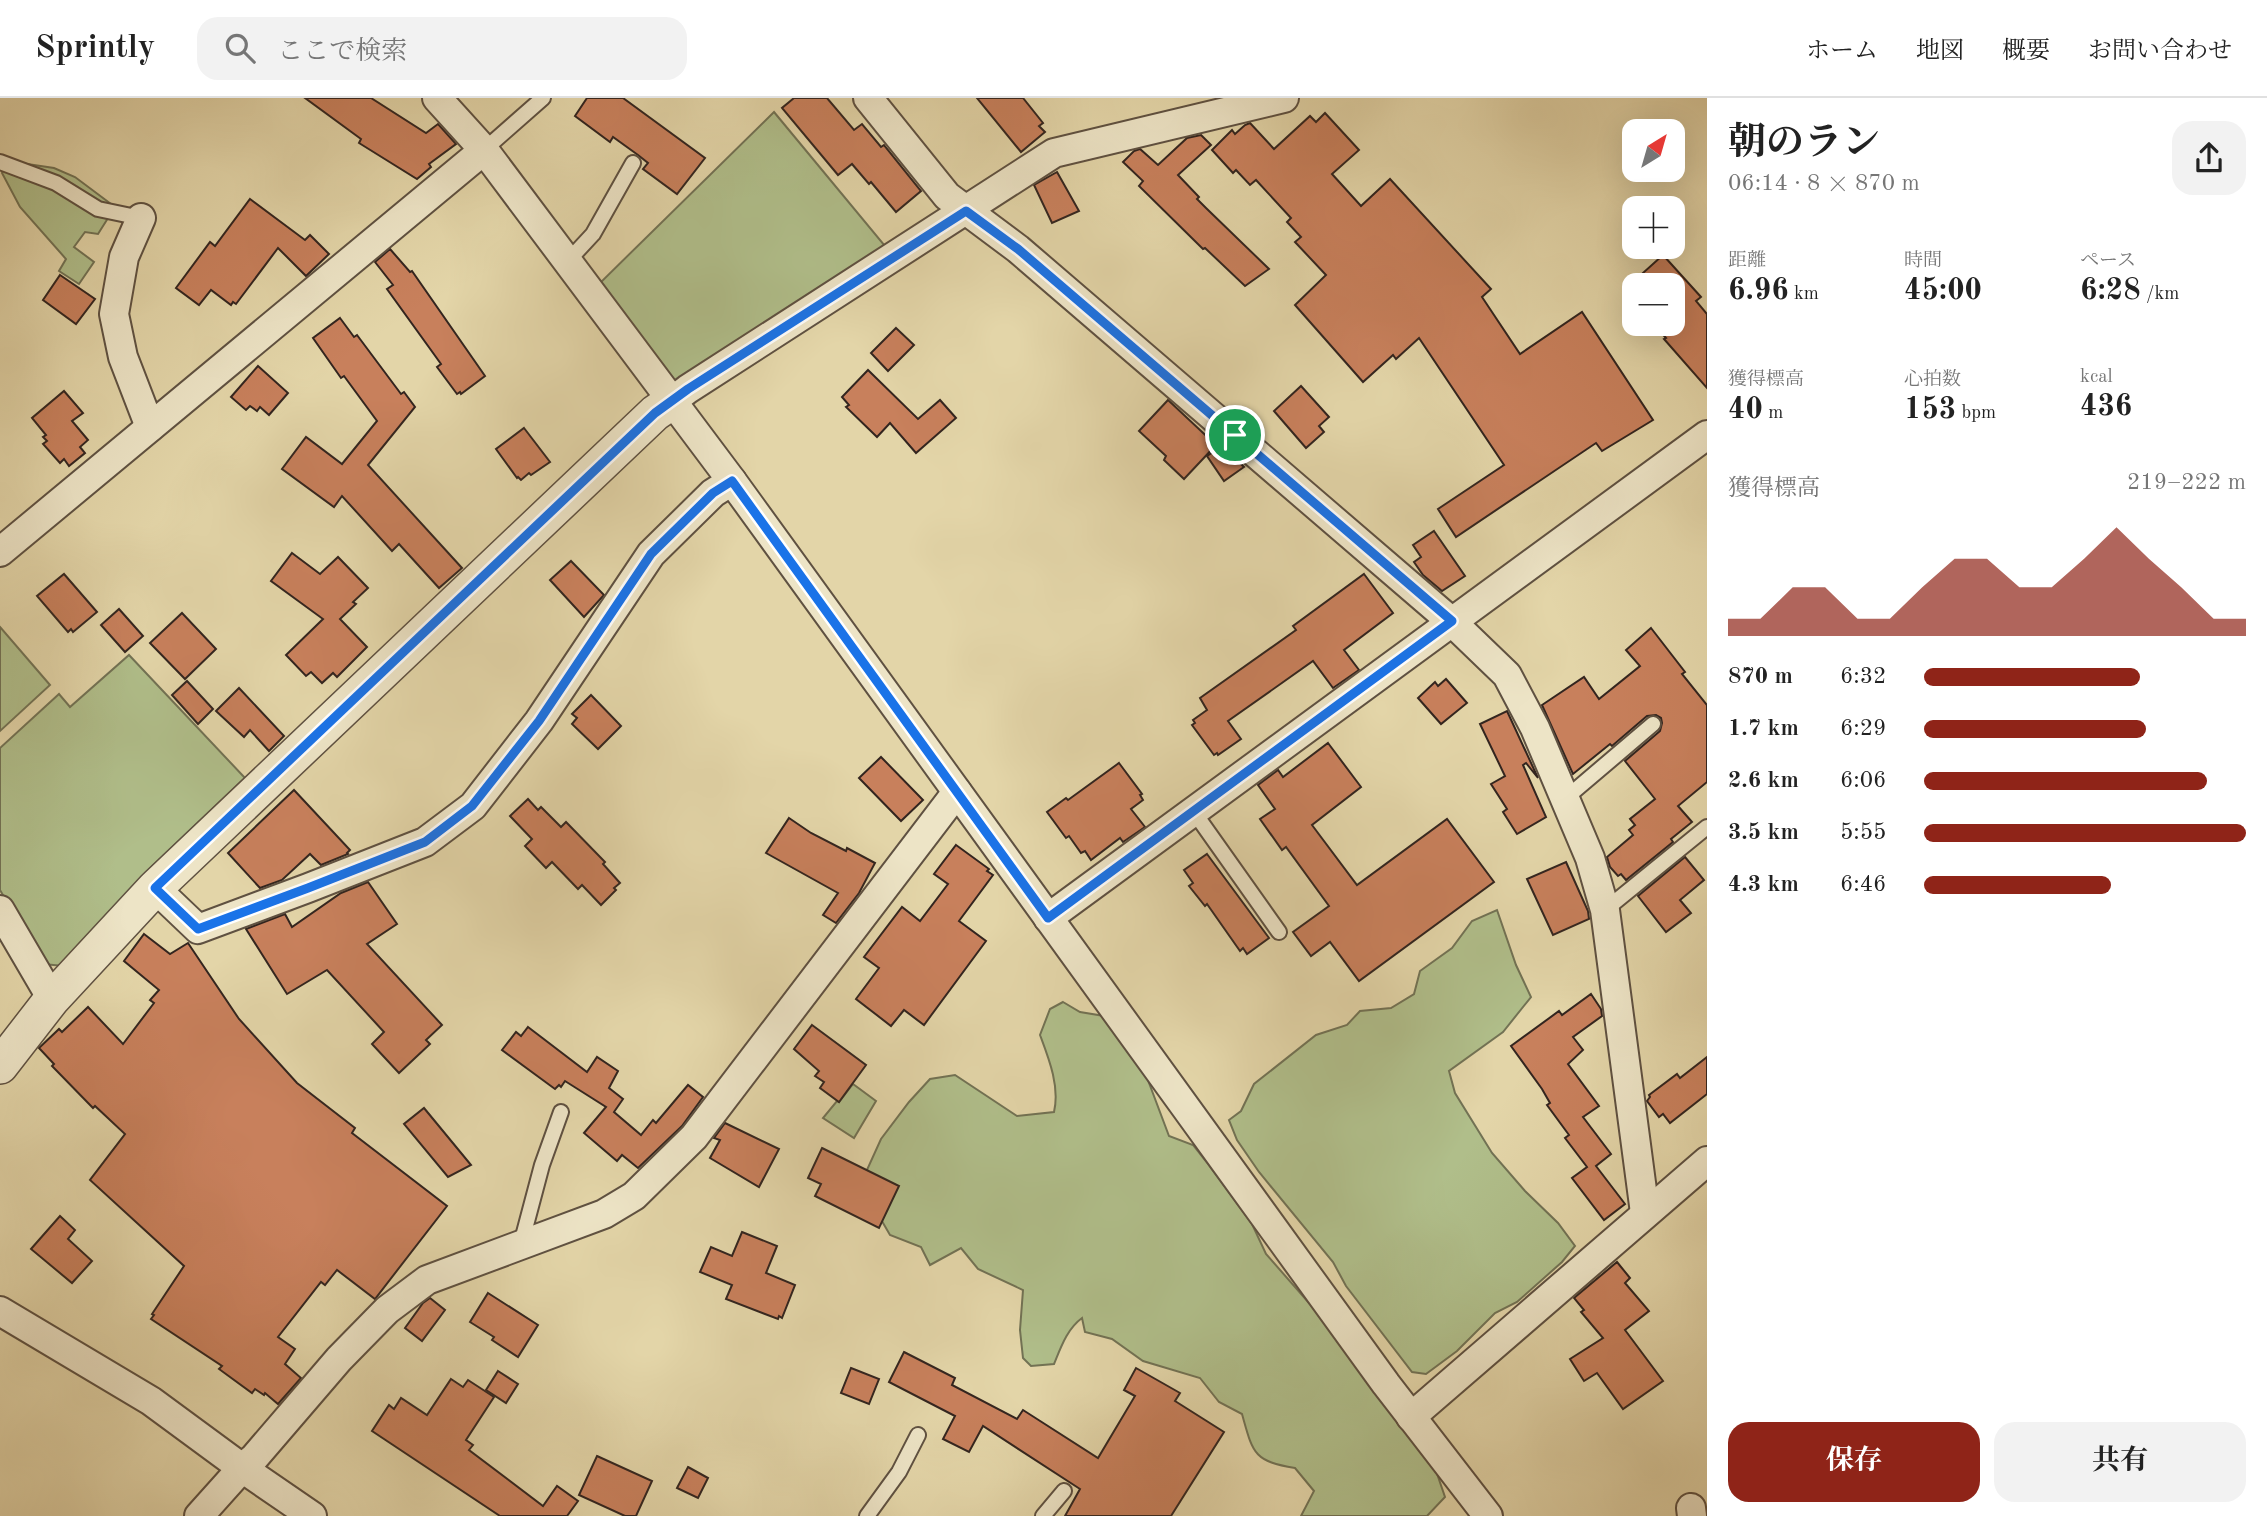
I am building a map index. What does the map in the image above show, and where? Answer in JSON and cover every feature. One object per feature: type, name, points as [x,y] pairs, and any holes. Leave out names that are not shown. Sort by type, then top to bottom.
[{"type":"street","points":[[437,98],[484,150],[732,481],[1411,1417],[1488,1516]]},
{"type":"street","points":[[868,98],[947,196],[1018,249],[1452,621],[1507,675],[1535,728],[1566,799],[1590,858],[1605,910],[1645,1213]]},
{"type":"street","points":[[0,1066],[52,999],[155,888],[645,422],[688,389],[1054,153],[1284,98]]},
{"type":"street","points":[[3,543],[150,427],[484,150]]},
{"type":"street","points":[[141,218],[124,257],[114,314],[123,357],[150,427]]},
{"type":"street","points":[[1048,918],[1707,435]]},
{"type":"street","points":[[155,888],[198,929],[425,842],[481,796],[539,721],[651,554],[713,493],[732,481]]},
{"type":"street","points":[[199,1516],[254,1458],[339,1359],[387,1310],[427,1280],[604,1214],[634,1196],[694,1137],[957,792]]},
{"type":"street","points":[[0,910],[52,999]]},
{"type":"street","points":[[1411,1417],[1707,1161]]},
{"type":"street","points":[[0,1311],[150,1401],[312,1516]]},
{"type":"lane","points":[[484,150],[543,98]]},
{"type":"lane","points":[[0,162],[56,183],[98,209],[141,218]]},
{"type":"lane","points":[[567,262],[593,234],[633,163]]},
{"type":"lane","points":[[1566,799],[1654,724]]},
{"type":"lane","points":[[1194,812],[1279,932]]},
{"type":"lane","points":[[1605,910],[1707,827]]},
{"type":"lane","points":[[521,1244],[542,1165],[561,1112]]},
{"type":"lane","points":[[867,1516],[898,1472],[918,1434]]},
{"type":"lane","points":[[1043,1516],[1064,1491]]},
{"type":"green space","points":[[774,112],[885,246],[672,384],[600,283]]},
{"type":"green space","points":[[7,161],[54,168],[75,177],[115,207],[98,234],[85,232],[74,247],[94,262],[79,284],[59,271],[66,259],[20,207],[2,173]]},
{"type":"green space","points":[[0,627],[50,685],[0,731]]},
{"type":"green space","points":[[129,655],[245,778],[145,873],[64,966],[43,964],[0,890],[0,748],[59,694],[70,707]]},
{"type":"green space","points":[[1497,910],[1516,965],[1531,997],[1503,1032],[1449,1071],[1455,1093],[1492,1153],[1558,1223],[1575,1246],[1562,1262],[1517,1302],[1495,1313],[1457,1351],[1426,1374],[1412,1372],[1346,1286],[1333,1262],[1259,1172],[1237,1140],[1229,1120],[1241,1111],[1254,1084],[1316,1035],[1347,1025],[1360,1011],[1391,1008],[1414,994],[1420,971],[1452,948],[1472,921]]},
{"type":"green space","points":[[1063,1002],[1080,1012],[1104,1016],[1140,1059],[1169,1136],[1193,1145],[1252,1224],[1266,1254],[1331,1328],[1433,1462],[1445,1497],[1427,1516],[1301,1516],[1314,1491],[1295,1468],[1271,1462],[1257,1453],[1242,1414],[1219,1402],[1200,1378],[1143,1361],[1112,1339],[1085,1332],[1082,1318],[1068,1333],[1054,1364],[1031,1366],[1023,1358],[1020,1330],[1023,1290],[978,1269],[961,1248],[930,1265],[921,1247],[890,1235],[875,1209],[866,1172],[881,1139],[930,1079],[955,1075],[1017,1116],[1054,1112],[1055,1083],[1040,1035],[1050,1009]]},
{"type":"green space","points":[[853,1084],[876,1101],[854,1138],[823,1118]]},
{"type":"building","points":[[305,98],[371,98],[426,133],[438,124],[456,144],[429,164],[431,167],[417,179],[359,143],[361,139]]},
{"type":"building","points":[[587,98],[623,98],[705,158],[677,194],[643,169],[648,163],[638,155],[613,137],[610,142],[575,116]]},
{"type":"building","points":[[794,98],[827,98],[854,130],[862,124],[881,147],[884,145],[921,191],[896,212],[852,164],[838,175],[782,108]]},
{"type":"building","points":[[977,98],[1023,98],[1043,123],[1039,126],[1045,132],[1021,152]]},
{"type":"building","points":[[1325,113],[1359,150],[1332,174],[1361,206],[1390,179],[1491,289],[1482,297],[1520,354],[1582,312],[1653,420],[1602,451],[1596,443],[1456,537],[1438,509],[1504,465],[1419,338],[1396,359],[1393,355],[1363,382],[1295,305],[1326,275],[1295,242],[1301,237],[1287,222],[1291,218],[1256,180],[1250,185],[1236,170],[1233,173],[1212,150],[1232,130],[1235,134],[1250,123],[1274,149],[1310,116],[1316,122]]},
{"type":"building","points":[[1201,135],[1211,145],[1178,175],[1199,197],[1197,199],[1269,269],[1245,286],[1139,186],[1143,181],[1123,162],[1140,149],[1158,165],[1187,138]]},
{"type":"building","points":[[1057,172],[1079,211],[1052,223],[1034,185]]},
{"type":"building","points":[[250,199],[305,240],[310,235],[329,254],[306,276],[278,248],[236,304],[233,302],[231,305],[211,290],[199,305],[176,288],[210,242],[215,246]]},
{"type":"building","points":[[390,249],[410,272],[412,271],[485,376],[461,394],[457,394],[437,367],[441,364],[387,289],[393,285],[375,262]]},
{"type":"building","points":[[1659,259],[1667,259],[1679,273],[1643,273]]},
{"type":"building","points":[[60,275],[95,299],[76,324],[43,300]]},
{"type":"building","points":[[1685,279],[1701,297],[1696,301],[1707,314],[1707,388],[1664,339],[1664,336],[1685,336]]},
{"type":"building","points":[[340,318],[354,337],[357,335],[401,394],[404,392],[415,407],[368,465],[462,568],[439,588],[399,544],[392,551],[342,496],[334,507],[282,469],[306,437],[342,464],[377,421],[344,376],[341,378],[313,338]]},
{"type":"building","points":[[896,328],[914,345],[888,371],[871,353]]},
{"type":"building","points":[[258,366],[288,393],[269,415],[260,407],[257,411],[250,406],[246,410],[231,397]]},
{"type":"building","points":[[868,370],[918,419],[940,400],[956,418],[916,453],[890,423],[877,437],[846,407],[849,405],[842,397]]},
{"type":"building","points":[[1301,386],[1329,417],[1319,426],[1324,432],[1306,448],[1274,411]]},
{"type":"building","points":[[64,391],[83,413],[72,421],[88,440],[80,447],[85,453],[69,466],[64,459],[60,463],[43,444],[47,441],[43,437],[46,435],[32,418]]},
{"type":"building","points":[[1168,400],[1216,445],[1184,479],[1164,460],[1166,456],[1139,431]]},
{"type":"building","points":[[524,428],[550,462],[521,480],[496,449]]},
{"type":"building","points":[[1222,446],[1244,467],[1224,481],[1207,456]]},
{"type":"building","points":[[1434,531],[1465,576],[1442,591],[1423,575],[1414,562],[1421,557],[1413,545]]},
{"type":"building","points":[[292,553],[320,574],[338,557],[368,588],[340,619],[367,647],[337,677],[333,673],[322,683],[311,672],[306,676],[286,655],[323,619],[271,581]]},
{"type":"building","points":[[571,561],[604,595],[584,617],[550,580]]},
{"type":"building","points":[[64,574],[97,612],[73,632],[71,629],[68,632],[37,596]]},
{"type":"building","points":[[1364,574],[1393,613],[1344,650],[1359,670],[1333,688],[1313,661],[1228,721],[1241,739],[1214,755],[1192,725],[1195,723],[1193,720],[1207,710],[1200,698],[1296,630],[1293,626]]},
{"type":"building","points":[[119,609],[143,636],[125,652],[101,625]]},
{"type":"building","points":[[182,613],[216,649],[185,679],[150,643]]},
{"type":"building","points":[[1651,628],[1707,705],[1707,782],[1678,806],[1692,822],[1671,839],[1673,842],[1626,880],[1610,867],[1607,857],[1633,835],[1629,830],[1635,825],[1630,819],[1655,799],[1625,761],[1660,731],[1661,718],[1656,715],[1647,716],[1573,774],[1542,705],[1584,677],[1599,699],[1640,666],[1626,650]]},
{"type":"building","points":[[1446,679],[1467,703],[1441,724],[1418,698],[1435,682],[1438,686]]},
{"type":"building","points":[[187,681],[213,709],[198,724],[172,695]]},
{"type":"building","points":[[239,688],[284,736],[269,751],[250,730],[244,737],[216,711]]},
{"type":"building","points":[[591,695],[621,726],[598,749],[572,724],[577,718],[572,714]]},
{"type":"building","points":[[1507,711],[1538,778],[1526,763],[1523,765],[1546,817],[1517,834],[1503,812],[1507,809],[1491,784],[1505,776],[1480,724]]},
{"type":"building","points":[[1328,743],[1361,787],[1312,825],[1357,885],[1447,819],[1494,882],[1359,981],[1330,942],[1311,956],[1293,932],[1329,906],[1286,847],[1282,850],[1260,819],[1275,809],[1258,785],[1278,770],[1283,777]]},
{"type":"building","points":[[881,757],[923,800],[901,821],[859,778]]},
{"type":"building","points":[[1119,763],[1142,794],[1140,795],[1143,800],[1131,809],[1145,827],[1123,842],[1120,838],[1091,860],[1085,851],[1081,853],[1069,836],[1066,838],[1047,812]]},
{"type":"building","points":[[294,790],[350,850],[348,854],[321,865],[310,854],[282,880],[260,888],[228,853]]},
{"type":"building","points":[[528,799],[538,810],[541,807],[561,827],[566,822],[605,862],[603,864],[620,883],[601,905],[582,885],[578,889],[552,862],[546,868],[525,846],[532,839],[510,816]]},
{"type":"building","points":[[789,818],[811,833],[875,863],[859,893],[836,923],[823,915],[838,893],[766,853]]},
{"type":"building","points":[[956,845],[989,869],[987,871],[993,875],[959,921],[986,941],[924,1025],[904,1010],[891,1026],[856,999],[879,968],[864,957],[902,907],[920,921],[948,884],[934,874]]},
{"type":"building","points":[[1207,854],[1269,938],[1247,954],[1243,948],[1240,951],[1207,904],[1205,906],[1189,886],[1193,883],[1184,870]]},
{"type":"building","points":[[1685,857],[1704,880],[1680,900],[1691,913],[1666,932],[1638,896]]},
{"type":"building","points":[[1566,862],[1589,919],[1553,935],[1527,879]]},
{"type":"building","points":[[368,882],[397,924],[367,944],[442,1025],[426,1040],[430,1044],[399,1073],[372,1044],[384,1032],[327,970],[287,994],[246,929],[285,914],[292,927],[341,893]]},
{"type":"building","points":[[144,934],[170,954],[188,943],[239,1019],[297,1083],[355,1128],[352,1133],[447,1206],[375,1299],[337,1270],[325,1285],[321,1282],[278,1337],[295,1349],[285,1364],[301,1378],[278,1404],[265,1393],[264,1395],[255,1389],[252,1393],[219,1369],[222,1366],[151,1319],[184,1266],[90,1180],[125,1134],[95,1106],[93,1108],[52,1066],[54,1064],[39,1048],[59,1029],[62,1032],[88,1007],[123,1044],[154,1003],[150,1000],[159,990],[124,961]]},
{"type":"building","points":[[1591,994],[1601,1009],[1602,1016],[1573,1037],[1583,1050],[1568,1064],[1599,1106],[1583,1117],[1611,1154],[1596,1166],[1625,1204],[1604,1220],[1572,1178],[1587,1167],[1565,1138],[1569,1135],[1547,1105],[1550,1103],[1542,1089],[1511,1046],[1559,1011],[1562,1015]]},
{"type":"building","points":[[812,1025],[866,1065],[839,1102],[820,1088],[824,1082],[815,1076],[819,1071],[794,1049]]},
{"type":"building","points":[[528,1027],[587,1072],[597,1057],[618,1071],[609,1088],[623,1099],[614,1112],[641,1135],[653,1120],[656,1123],[688,1085],[703,1097],[682,1126],[638,1168],[622,1155],[617,1161],[584,1133],[606,1107],[565,1081],[561,1087],[559,1085],[555,1089],[502,1050],[516,1032],[521,1036]]},
{"type":"building","points":[[1707,1057],[1707,1094],[1670,1123],[1663,1114],[1659,1117],[1647,1101],[1649,1095],[1677,1074],[1680,1078]]},
{"type":"building","points":[[424,1108],[471,1165],[448,1177],[404,1124]]},
{"type":"building","points":[[725,1123],[779,1149],[759,1187],[710,1158],[720,1140],[714,1138]]},
{"type":"building","points":[[822,1148],[899,1186],[879,1228],[815,1196],[821,1184],[808,1178]]},
{"type":"building","points":[[60,1216],[75,1230],[68,1239],[92,1261],[72,1283],[31,1249]]},
{"type":"building","points":[[742,1232],[777,1246],[766,1273],[795,1285],[782,1318],[779,1316],[778,1319],[726,1299],[732,1285],[700,1272],[711,1247],[732,1256]]},
{"type":"building","points":[[1617,1262],[1630,1278],[1625,1283],[1649,1311],[1625,1330],[1663,1381],[1623,1409],[1597,1373],[1584,1381],[1570,1359],[1603,1338],[1581,1312],[1584,1310],[1574,1298]]},
{"type":"building","points":[[488,1293],[538,1325],[518,1357],[470,1322]]},
{"type":"building","points":[[430,1298],[445,1310],[422,1341],[405,1328],[423,1303]]},
{"type":"building","points":[[904,1352],[955,1378],[952,1385],[1017,1419],[1023,1410],[1098,1458],[1135,1396],[1124,1390],[1136,1368],[1180,1393],[1175,1401],[1224,1432],[1171,1516],[1065,1516],[1080,1489],[983,1426],[969,1452],[943,1439],[955,1416],[889,1382]]},
{"type":"building","points":[[851,1368],[879,1379],[869,1404],[841,1393]]},
{"type":"building","points":[[498,1371],[518,1384],[506,1403],[486,1390]]},
{"type":"building","points":[[451,1379],[463,1387],[468,1380],[494,1397],[466,1440],[473,1445],[469,1450],[543,1506],[557,1486],[578,1501],[567,1516],[500,1516],[372,1431],[389,1405],[394,1409],[401,1398],[427,1415]]},
{"type":"building","points":[[597,1456],[652,1481],[636,1516],[625,1516],[579,1495]]},
{"type":"building","points":[[688,1467],[708,1478],[698,1498],[677,1488]]},
{"type":"route","points":[[966,211],[1018,249],[1235,435],[1452,621],[1048,918],[732,481],[713,493],[651,554],[539,721],[472,806],[425,842],[198,929],[155,888],[655,413],[688,389],[966,211]]}]
